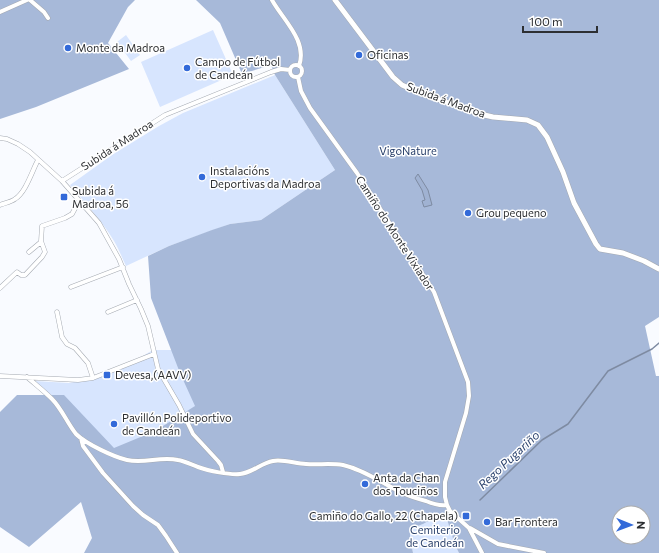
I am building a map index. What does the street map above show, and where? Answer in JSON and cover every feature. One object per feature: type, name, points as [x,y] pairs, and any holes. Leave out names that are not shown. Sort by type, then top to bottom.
[{"type":"street","points":[[0,12],[26,0]]},
{"type":"street","points":[[30,0],[44,12],[48,18]]},
{"type":"street","points":[[273,0],[295,34],[299,44],[301,53],[299,66],[302,72],[300,76],[293,77],[290,70]]},
{"type":"street","name":"Subida á Madroa","points":[[335,0],[393,77],[402,85],[420,93],[480,114],[493,117],[527,120],[538,125],[547,137],[563,172],[574,203],[600,249],[624,253],[659,269]]},
{"type":"street","name":"Subida á Madroa","points":[[62,181],[165,115],[270,72],[281,69],[290,70],[293,66],[299,66]]},
{"type":"street","name":"Camiño do Monte Vixiador","points":[[298,77],[301,91],[310,108],[357,173],[434,292],[464,370],[468,382],[466,413],[445,482],[445,497],[447,505]]},
{"type":"street","points":[[0,138],[7,139],[18,144],[38,160],[62,181],[98,223],[120,260],[122,268],[148,326],[158,369],[179,405],[193,434],[218,461],[221,465],[222,472]]},
{"type":"street","points":[[0,205],[14,200],[19,196],[38,160]]},
{"type":"street","points":[[0,288],[17,272],[21,275],[25,275],[42,257],[45,252],[41,242],[42,226],[66,218],[72,214],[79,201]]},
{"type":"street","points":[[29,252],[41,242]]},
{"type":"street","points":[[71,287],[122,268]]},
{"type":"street","points":[[108,312],[137,300]]},
{"type":"street","points":[[57,312],[62,337],[67,344],[74,348],[88,363],[93,378]]},
{"type":"street","points":[[0,376],[78,380],[93,378],[154,354]]},
{"type":"street","points":[[27,377],[52,399],[77,435],[106,452],[126,460],[145,461],[169,458],[180,460],[199,468],[232,474],[246,473],[267,463],[275,461],[304,464],[342,465],[372,477],[412,497],[434,504],[443,506],[447,505],[450,510],[469,528],[498,544],[544,553]]},
{"type":"street","points":[[81,437],[83,446],[103,473],[132,506],[158,525],[177,553]]},
{"type":"street","points":[[469,528],[482,553]]},
{"type":"green space","points":[[0,0],[135,0],[128,7],[108,43],[129,69],[36,107],[0,119]]},
{"type":"green space","name":"VigoNature","points":[[196,0],[659,0],[659,317],[645,326],[656,376],[659,376],[659,553],[459,553],[444,513],[410,529],[413,553],[84,553],[92,538],[81,502],[29,547],[0,527],[0,412],[17,395],[64,395],[114,448],[155,431],[195,406],[180,373],[151,298],[148,256],[169,246],[230,224],[261,220],[335,170],[275,75],[271,65],[242,74],[220,23]]},
{"type":"green space","name":"Campo de Fútbol de Candeán","points":[[213,30],[233,75],[160,107],[141,62]]},
{"type":"green space","points":[[126,35],[140,55],[131,61],[117,42]]},
{"type":"green space","name":"Instalacións Deportivas da Madroa","points":[[275,75],[335,170],[261,220],[230,224],[169,246],[126,266],[117,247],[104,226],[70,185],[112,155],[183,113]]},
{"type":"green space","points":[[153,350],[172,350],[196,406],[156,431],[132,458],[80,433],[35,381],[69,383],[107,375]]},
{"type":"green space","name":"Cemiterio de Candeán","points":[[444,513],[459,553],[413,553],[410,529]]},
{"type":"shaded area","points":[[418,174],[428,190],[432,205],[424,207],[422,201],[425,200],[422,190],[415,178]]},
{"type":"waterway","name":"Rego Pugariño","points":[[480,500],[542,440],[568,424],[608,371],[652,349],[659,343]]},
{"type":"place","name":"Monte da Madroa","points":[[68,48]]},
{"type":"place","name":"Oficinas","points":[[359,55]]},
{"type":"place","name":"Campo de Fútbol de Candeán","points":[[187,68]]},
{"type":"place","name":"Instalacións Deportivas da Madroa","points":[[202,177]]},
{"type":"place","name":"Subida á Madroa, 56","points":[[64,197]]},
{"type":"place","name":"Grou pequeno","points":[[468,213]]},
{"type":"place","name":"Devesa,(AAVV)","points":[[107,375]]},
{"type":"place","name":"Pavillón Polideportivo de Candeán","points":[[114,424]]},
{"type":"place","name":"Anta da Chan dos Touciños","points":[[365,484]]},
{"type":"place","name":"Camiño do Gallo, 22 (Chapela)","points":[[466,516]]},
{"type":"place","name":"Bar Frontera","points":[[487,522]]}]
